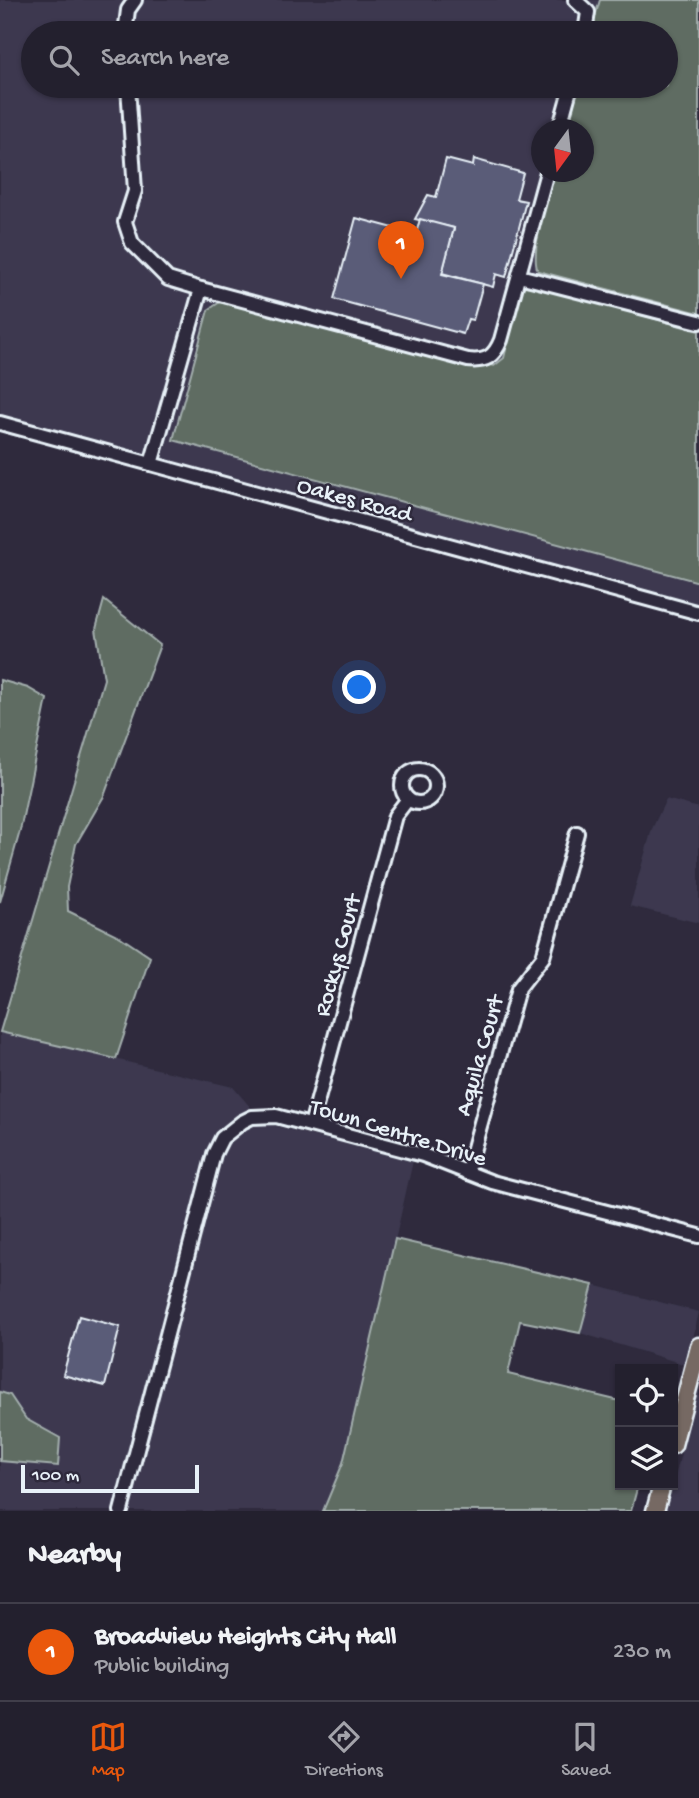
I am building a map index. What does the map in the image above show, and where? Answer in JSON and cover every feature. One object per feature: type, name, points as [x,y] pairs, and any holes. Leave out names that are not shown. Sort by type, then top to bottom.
[{"type":"main road","points":[[678,1427],[699,1346]]},
{"type":"main road","points":[[655,1511],[661,1490]]},
{"type":"street","points":[[127,21],[128,10],[135,0]]},
{"type":"street","points":[[575,0],[588,12],[587,21]]},
{"type":"street","points":[[129,98],[135,191],[125,222],[132,243],[168,279],[310,320],[479,361],[488,359],[498,349],[544,182]]},
{"type":"street","points":[[562,119],[568,98]]},
{"type":"street","points":[[519,276],[699,322]]},
{"type":"street","points":[[151,464],[201,289]]},
{"type":"street","name":"Oakes Road","points":[[0,423],[699,613]]},
{"type":"street","name":"Rockys Court","points":[[312,1125],[395,816],[408,799]]},
{"type":"street","name":"Aquila Court","points":[[467,1173],[518,989],[543,957],[577,833]]},
{"type":"street","name":"Town Centre Drive","points":[[121,1511],[219,1143],[236,1125],[252,1117],[276,1116],[312,1125],[423,1155],[467,1173],[699,1236]]},
{"type":"shaded area","points":[[0,0],[699,0],[699,607],[0,417]]},
{"type":"shaded area","points":[[666,799],[699,808],[699,923],[630,906],[652,829]]},
{"type":"shaded area","points":[[0,1032],[233,1087],[264,1123],[413,1161],[343,1463],[323,1511],[0,1511],[0,1461],[58,1466],[10,1395],[0,1392]]},
{"type":"shaded area","points":[[593,1285],[699,1312],[687,1365],[580,1333]]},
{"type":"shaded area","points":[[699,1382],[699,1511],[665,1511],[671,1490],[678,1490],[678,1465]]},
{"type":"green space","points":[[600,0],[699,0],[699,313],[538,271],[536,262],[538,237],[551,182],[594,182],[594,119],[568,119],[573,98],[678,98],[678,21],[594,21]]},
{"type":"green space","points":[[525,286],[540,287],[699,331],[699,582],[173,440],[208,310],[220,302],[494,366],[504,358],[520,291]]},
{"type":"green space","points":[[104,600],[160,645],[104,796],[76,844],[67,887],[68,911],[119,936],[150,957],[116,1059],[0,1032],[104,679],[96,629]]},
{"type":"green space","points":[[0,680],[28,688],[47,699],[20,831],[0,902]]},
{"type":"green space","points":[[395,1239],[593,1285],[580,1333],[520,1321],[508,1374],[615,1400],[615,1490],[637,1490],[631,1511],[323,1511],[343,1463]]},
{"type":"green space","points":[[0,1392],[10,1395],[26,1419],[60,1438],[58,1466],[0,1461]]},
{"type":"building","points":[[446,159],[473,166],[474,159],[523,173],[516,199],[526,201],[506,277],[496,274],[493,287],[442,273],[454,228],[415,219],[428,195],[436,197]]},
{"type":"building","points":[[356,218],[416,234],[420,219],[454,228],[442,274],[483,284],[473,320],[468,319],[463,334],[334,299]]},
{"type":"building","points":[[79,1316],[120,1327],[105,1386],[63,1375]]},
{"type":"place","name":"Broadview Heights City Hall","points":[[401,279]]}]
